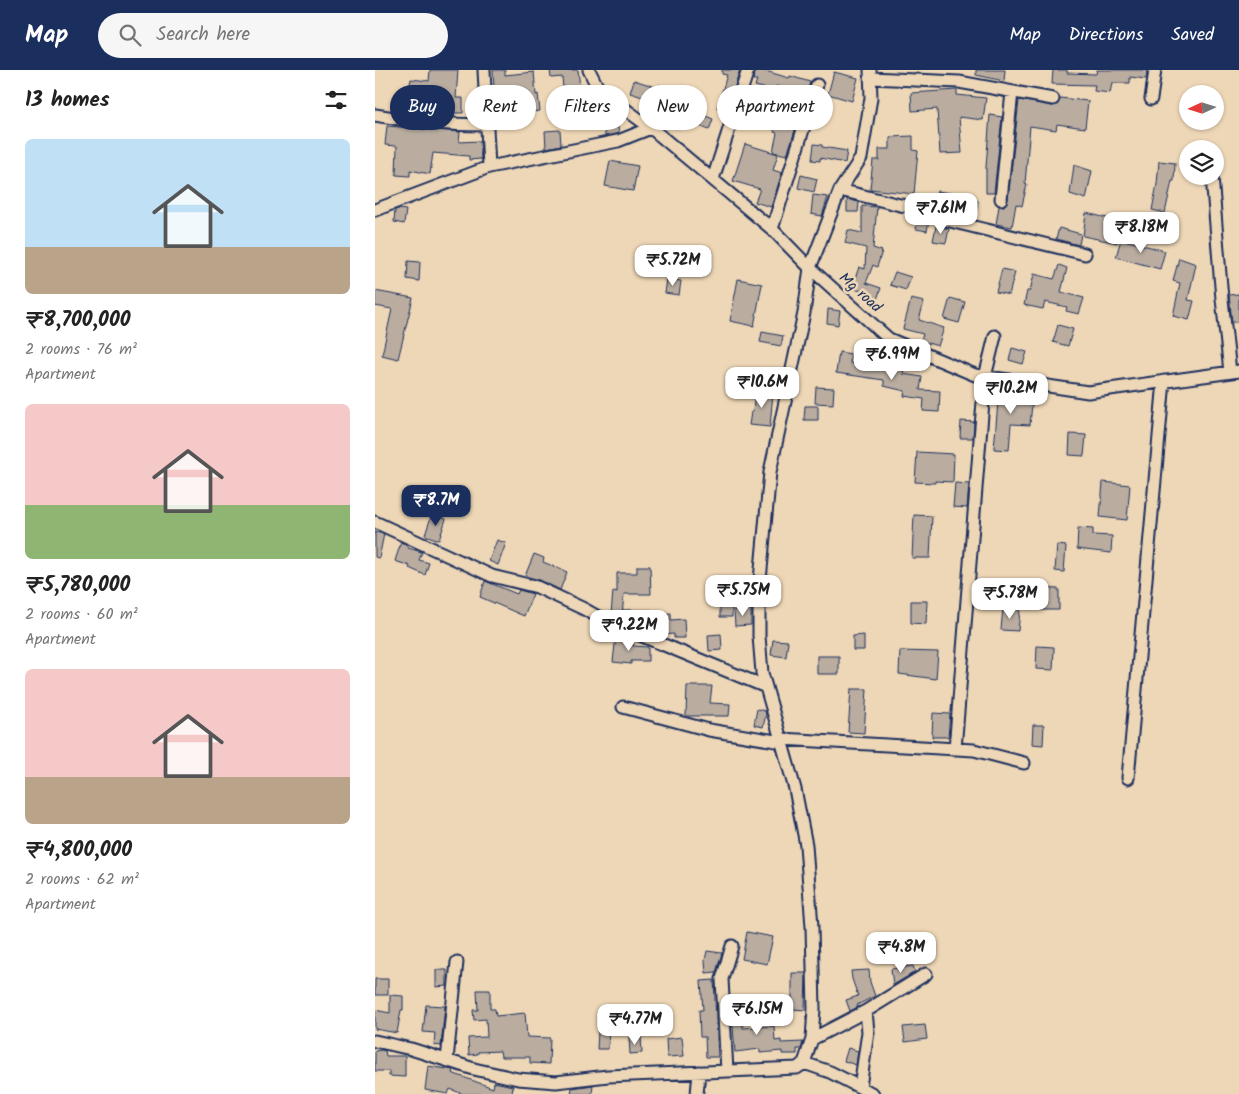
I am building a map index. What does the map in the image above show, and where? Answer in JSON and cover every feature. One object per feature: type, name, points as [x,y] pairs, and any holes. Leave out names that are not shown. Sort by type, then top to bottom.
[{"type":"street","points":[[484,70],[485,85]]},
{"type":"street","name":"Mg road","points":[[589,70],[599,90],[639,119]]},
{"type":"street","points":[[713,179],[748,70]]},
{"type":"street","points":[[1151,99],[1155,70]]},
{"type":"street","points":[[375,1041],[411,1048],[474,1069],[555,1088],[608,1076],[797,1068],[804,1063],[812,1039],[814,1009],[807,845],[782,740],[762,673],[759,636],[759,592],[770,472],[804,313],[810,268],[840,190],[861,158],[871,98],[871,74],[960,76],[1012,92],[1053,99]]},
{"type":"street","points":[[1001,199],[1012,92]]},
{"type":"street","points":[[375,115],[413,122],[465,126]]},
{"type":"street","points":[[486,130],[489,166]]},
{"type":"street","points":[[375,210],[489,166],[618,141],[646,130]]},
{"type":"street","name":"Mg road","points":[[653,130],[772,229],[810,268],[889,339],[975,375],[1088,392],[1234,371]]},
{"type":"street","points":[[772,229],[803,130]]},
{"type":"street","points":[[1214,185],[1222,299],[1234,371]]},
{"type":"street","points":[[840,190],[900,205],[921,208],[946,220],[1085,254]]},
{"type":"street","points":[[955,749],[985,377],[995,336]]},
{"type":"street","points":[[1128,778],[1164,381]]},
{"type":"street","points":[[375,522],[492,576],[537,587],[584,609],[616,627],[766,687]]},
{"type":"street","points":[[623,707],[709,730],[782,740],[974,750],[1023,763]]},
{"type":"street","points":[[727,1071],[722,979],[732,946]]},
{"type":"street","points":[[447,1060],[457,962]]},
{"type":"street","points":[[812,1039],[866,1011],[926,974]]},
{"type":"street","points":[[859,1087],[868,1032],[866,1011]]},
{"type":"street","points":[[804,1063],[830,1072],[873,1094]]},
{"type":"street","points":[[697,1094],[699,1072]]},
{"type":"building","points":[[430,70],[458,70],[456,98],[463,98],[463,113],[455,113],[455,85],[410,85],[411,79],[429,81]]},
{"type":"building","points":[[493,70],[505,70],[505,75],[534,72],[535,85],[494,85]]},
{"type":"building","points":[[550,70],[578,70],[580,85],[563,85],[562,77],[551,78]]},
{"type":"building","points":[[722,70],[740,70],[735,85],[724,85],[727,75],[722,74]]},
{"type":"building","points":[[755,70],[762,70],[810,82],[809,85],[755,85],[757,80],[753,80]]},
{"type":"building","points":[[976,70],[1005,70],[1004,81],[976,75]]},
{"type":"building","points":[[1053,70],[1067,70],[1067,73],[1096,74],[1097,70],[1147,70],[1146,79],[1130,77],[1130,83],[1112,83],[1110,93],[1094,91],[1095,85],[1052,84]]},
{"type":"building","points":[[834,72],[858,78],[852,101],[833,95],[833,85],[830,85]]},
{"type":"building","points":[[634,80],[650,85],[639,85],[639,96],[630,93]]},
{"type":"building","points":[[957,90],[957,95],[986,98],[983,120],[959,117],[962,153],[940,154],[937,109],[912,111],[911,93]]},
{"type":"building","points":[[538,94],[540,111],[536,111],[536,95]]},
{"type":"building","points":[[1060,98],[1088,101],[1085,128],[1057,124],[1056,130],[1030,126],[1025,184],[1027,184],[1022,206],[1016,204],[1012,227],[996,224],[999,206],[1004,206],[1008,200],[1019,100],[1052,106],[1058,104]]},
{"type":"building","points":[[990,115],[1002,117],[994,193],[986,193],[986,167]]},
{"type":"building","points":[[707,117],[713,119],[709,130],[707,129]]},
{"type":"building","points":[[387,126],[390,126],[390,130],[460,132],[459,142],[480,141],[481,159],[469,160],[469,156],[433,153],[430,174],[410,170],[410,176],[396,175],[397,146],[385,145]]},
{"type":"building","points":[[560,130],[561,145],[546,148],[545,131]]},
{"type":"building","points":[[604,130],[618,130],[619,133],[605,136]]},
{"type":"building","points":[[774,130],[795,130],[787,155],[773,152],[777,133],[774,132]]},
{"type":"building","points":[[913,136],[913,150],[918,151],[914,194],[870,189],[873,160],[879,160],[879,149],[890,149],[890,137]]},
{"type":"building","points":[[745,144],[778,154],[773,170],[782,173],[771,207],[755,202],[760,189],[733,181]]},
{"type":"building","points":[[814,144],[847,151],[845,163],[820,158],[820,161],[812,160]]},
{"type":"building","points":[[610,161],[638,166],[633,191],[605,186]]},
{"type":"building","points":[[1159,161],[1175,163],[1174,181],[1172,181],[1165,213],[1152,210]]},
{"type":"building","points":[[1074,165],[1092,171],[1086,199],[1070,194]]},
{"type":"building","points":[[801,175],[817,179],[814,192],[798,188]]},
{"type":"building","points":[[937,191],[950,193],[948,206],[934,204]]},
{"type":"building","points":[[813,195],[828,197],[822,216],[811,214]]},
{"type":"building","points":[[847,199],[859,202],[858,212],[847,212]]},
{"type":"building","points":[[968,200],[978,201],[975,220],[966,217]]},
{"type":"building","points":[[862,206],[877,207],[873,248],[882,251],[877,267],[873,265],[866,283],[881,288],[876,302],[864,298],[866,293],[852,288],[859,267],[865,269],[866,248],[845,243],[848,230],[862,233]]},
{"type":"building","points":[[395,210],[406,210],[404,224],[394,222]]},
{"type":"building","points":[[1086,213],[1120,221],[1117,243],[1083,236]]},
{"type":"building","points":[[918,215],[929,220],[927,231],[916,229]]},
{"type":"building","points":[[936,226],[949,229],[946,243],[933,241]]},
{"type":"building","points":[[1059,228],[1081,234],[1079,245],[1056,239]]},
{"type":"building","points":[[1121,239],[1165,251],[1160,269],[1116,257]]},
{"type":"building","points":[[1179,258],[1196,264],[1188,300],[1194,301],[1189,320],[1173,316],[1180,283],[1173,281]]},
{"type":"building","points":[[408,261],[420,262],[419,281],[407,279]]},
{"type":"building","points":[[1059,265],[1067,268],[1061,292],[1084,298],[1079,314],[1066,311],[1067,307],[1045,302],[1043,309],[1024,305],[1034,274],[1054,279]]},
{"type":"building","points":[[1002,269],[1015,272],[1009,295],[996,292]]},
{"type":"building","points":[[895,272],[911,277],[906,290],[890,285]]},
{"type":"building","points":[[667,279],[681,281],[679,295],[665,293]]},
{"type":"building","points":[[738,279],[762,284],[754,326],[730,321]]},
{"type":"building","points":[[375,291],[413,298],[398,359],[382,355],[392,309],[375,306]]},
{"type":"building","points":[[1239,294],[1239,322],[1232,322],[1229,295]]},
{"type":"building","points":[[950,298],[965,302],[959,323],[944,319]]},
{"type":"building","points":[[911,299],[924,302],[919,320],[944,328],[938,346],[921,341],[923,334],[903,329]]},
{"type":"building","points":[[828,309],[840,311],[838,325],[827,323]]},
{"type":"building","points":[[1058,325],[1073,329],[1068,346],[1053,342]]},
{"type":"building","points":[[762,332],[783,336],[781,346],[760,342]]},
{"type":"building","points":[[1012,348],[1027,352],[1023,364],[1009,360]]},
{"type":"building","points":[[839,352],[851,354],[850,363],[885,370],[886,365],[904,369],[903,374],[922,377],[920,390],[940,391],[939,412],[923,411],[924,399],[904,396],[905,391],[884,386],[884,380],[836,373]]},
{"type":"building","points":[[816,387],[834,388],[833,404],[815,403]]},
{"type":"building","points":[[755,390],[773,392],[770,427],[749,425],[751,412],[753,412]]},
{"type":"building","points":[[999,390],[1033,393],[1030,425],[1011,424],[1009,450],[994,449]]},
{"type":"building","points":[[805,406],[818,406],[818,420],[804,420]]},
{"type":"building","points":[[961,421],[974,422],[973,438],[960,438]]},
{"type":"building","points":[[1070,434],[1086,435],[1084,456],[1069,455]]},
{"type":"building","points":[[917,452],[954,454],[953,482],[915,482]]},
{"type":"building","points":[[1103,482],[1130,485],[1127,520],[1100,517]]},
{"type":"building","points":[[955,483],[969,484],[967,508],[953,507]]},
{"type":"building","points":[[432,514],[446,519],[439,540],[425,535]]},
{"type":"building","points":[[914,515],[932,516],[930,558],[912,558]]},
{"type":"building","points":[[1078,528],[1093,529],[1093,535],[1112,536],[1111,553],[1077,549]]},
{"type":"building","points":[[375,532],[384,534],[379,558],[375,557]]},
{"type":"building","points":[[497,540],[506,543],[498,565],[489,561]]},
{"type":"building","points":[[401,542],[408,546],[408,548],[422,552],[419,560],[429,563],[425,575],[409,568],[410,566],[395,561]]},
{"type":"building","points":[[1057,545],[1066,546],[1064,572],[1055,571]]},
{"type":"building","points":[[534,554],[544,558],[543,562],[567,572],[560,590],[540,580],[525,576]]},
{"type":"building","points":[[637,566],[650,566],[651,594],[624,594],[622,616],[611,615],[613,591],[617,592],[617,573],[637,573]]},
{"type":"building","points":[[1018,580],[1036,581],[1036,588],[1059,589],[1059,610],[1041,610],[1041,600],[1018,599]]},
{"type":"building","points":[[485,581],[517,594],[519,590],[533,594],[524,616],[480,597]]},
{"type":"building","points":[[911,601],[927,601],[926,624],[911,623]]},
{"type":"building","points":[[720,604],[732,604],[732,617],[720,617]]},
{"type":"building","points":[[1003,608],[1020,610],[1018,631],[1001,630]]},
{"type":"building","points":[[751,609],[751,625],[735,626],[734,610]]},
{"type":"building","points":[[623,610],[652,610],[652,620],[623,619]]},
{"type":"building","points":[[671,613],[671,620],[684,619],[685,638],[674,638],[674,634],[659,635],[658,614]]},
{"type":"building","points":[[721,634],[722,650],[709,651],[708,635]]},
{"type":"building","points":[[616,635],[634,641],[633,646],[648,647],[648,661],[631,661],[631,664],[613,662]]},
{"type":"building","points":[[864,635],[864,650],[853,650],[853,636]]},
{"type":"building","points":[[773,640],[788,641],[786,657],[771,655]]},
{"type":"building","points":[[1037,646],[1054,647],[1053,670],[1036,669]]},
{"type":"building","points":[[900,651],[938,652],[936,679],[899,674]]},
{"type":"building","points":[[817,656],[839,656],[839,674],[817,674]]},
{"type":"building","points":[[687,686],[712,686],[710,703],[730,704],[729,716],[686,716]]},
{"type":"building","points":[[851,689],[867,689],[864,733],[848,732]]},
{"type":"building","points":[[757,709],[765,711],[766,714],[763,727],[754,725]]},
{"type":"building","points":[[933,713],[950,714],[948,737],[932,737]]},
{"type":"building","points":[[1033,725],[1044,725],[1043,745],[1032,744]]},
{"type":"building","points":[[747,932],[773,937],[767,964],[742,959]]},
{"type":"building","points":[[707,951],[722,953],[716,972],[706,973],[705,960]]},
{"type":"building","points":[[913,966],[915,972],[893,985],[891,969]]},
{"type":"building","points":[[436,970],[447,970],[447,986],[436,987]]},
{"type":"building","points":[[869,970],[870,982],[875,996],[857,1005],[858,1007],[850,1011],[846,1000],[858,996],[851,971]]},
{"type":"building","points":[[792,973],[806,973],[805,1010],[792,1009]]},
{"type":"building","points":[[375,979],[388,979],[388,995],[375,995]]},
{"type":"building","points":[[714,980],[718,1057],[706,1057],[705,1037],[700,1037],[699,1010],[703,1010],[701,981]]},
{"type":"building","points":[[477,990],[490,990],[490,1009],[495,1009],[496,1016],[525,1013],[527,1037],[550,1038],[549,1064],[530,1063],[530,1057],[501,1057],[500,1051],[478,1052],[478,1054],[469,1055],[468,1038],[487,1037],[486,1019],[474,1020],[473,1010],[478,1010]]},
{"type":"building","points":[[390,995],[403,996],[403,1010],[401,1010],[397,1033],[375,1029],[375,1010],[390,1013]]},
{"type":"building","points":[[735,999],[741,1001],[743,1005],[743,1028],[774,1026],[775,1041],[781,1040],[781,1043],[803,1042],[801,1049],[797,1049],[797,1054],[782,1054],[782,1051],[760,1053],[760,1049],[735,1052],[731,1002]]},
{"type":"building","points":[[426,1005],[445,1006],[441,1046],[434,1045],[435,1033],[423,1032]]},
{"type":"building","points":[[925,1025],[927,1039],[905,1042],[903,1027]]},
{"type":"building","points":[[598,1031],[609,1031],[608,1049],[597,1049]]},
{"type":"building","points":[[641,1037],[642,1053],[630,1054],[629,1038]]},
{"type":"building","points":[[682,1037],[684,1056],[667,1057],[666,1039]]},
{"type":"building","points":[[848,1048],[858,1051],[856,1065],[844,1061]]},
{"type":"building","points":[[375,1051],[385,1051],[386,1056],[405,1056],[405,1077],[389,1076],[389,1071],[375,1071]]},
{"type":"building","points":[[428,1066],[453,1070],[452,1073],[493,1088],[494,1082],[513,1086],[512,1094],[463,1094],[450,1089],[448,1094],[425,1090]]},
{"type":"building","points":[[593,1085],[592,1094],[571,1094],[572,1088]]}]
